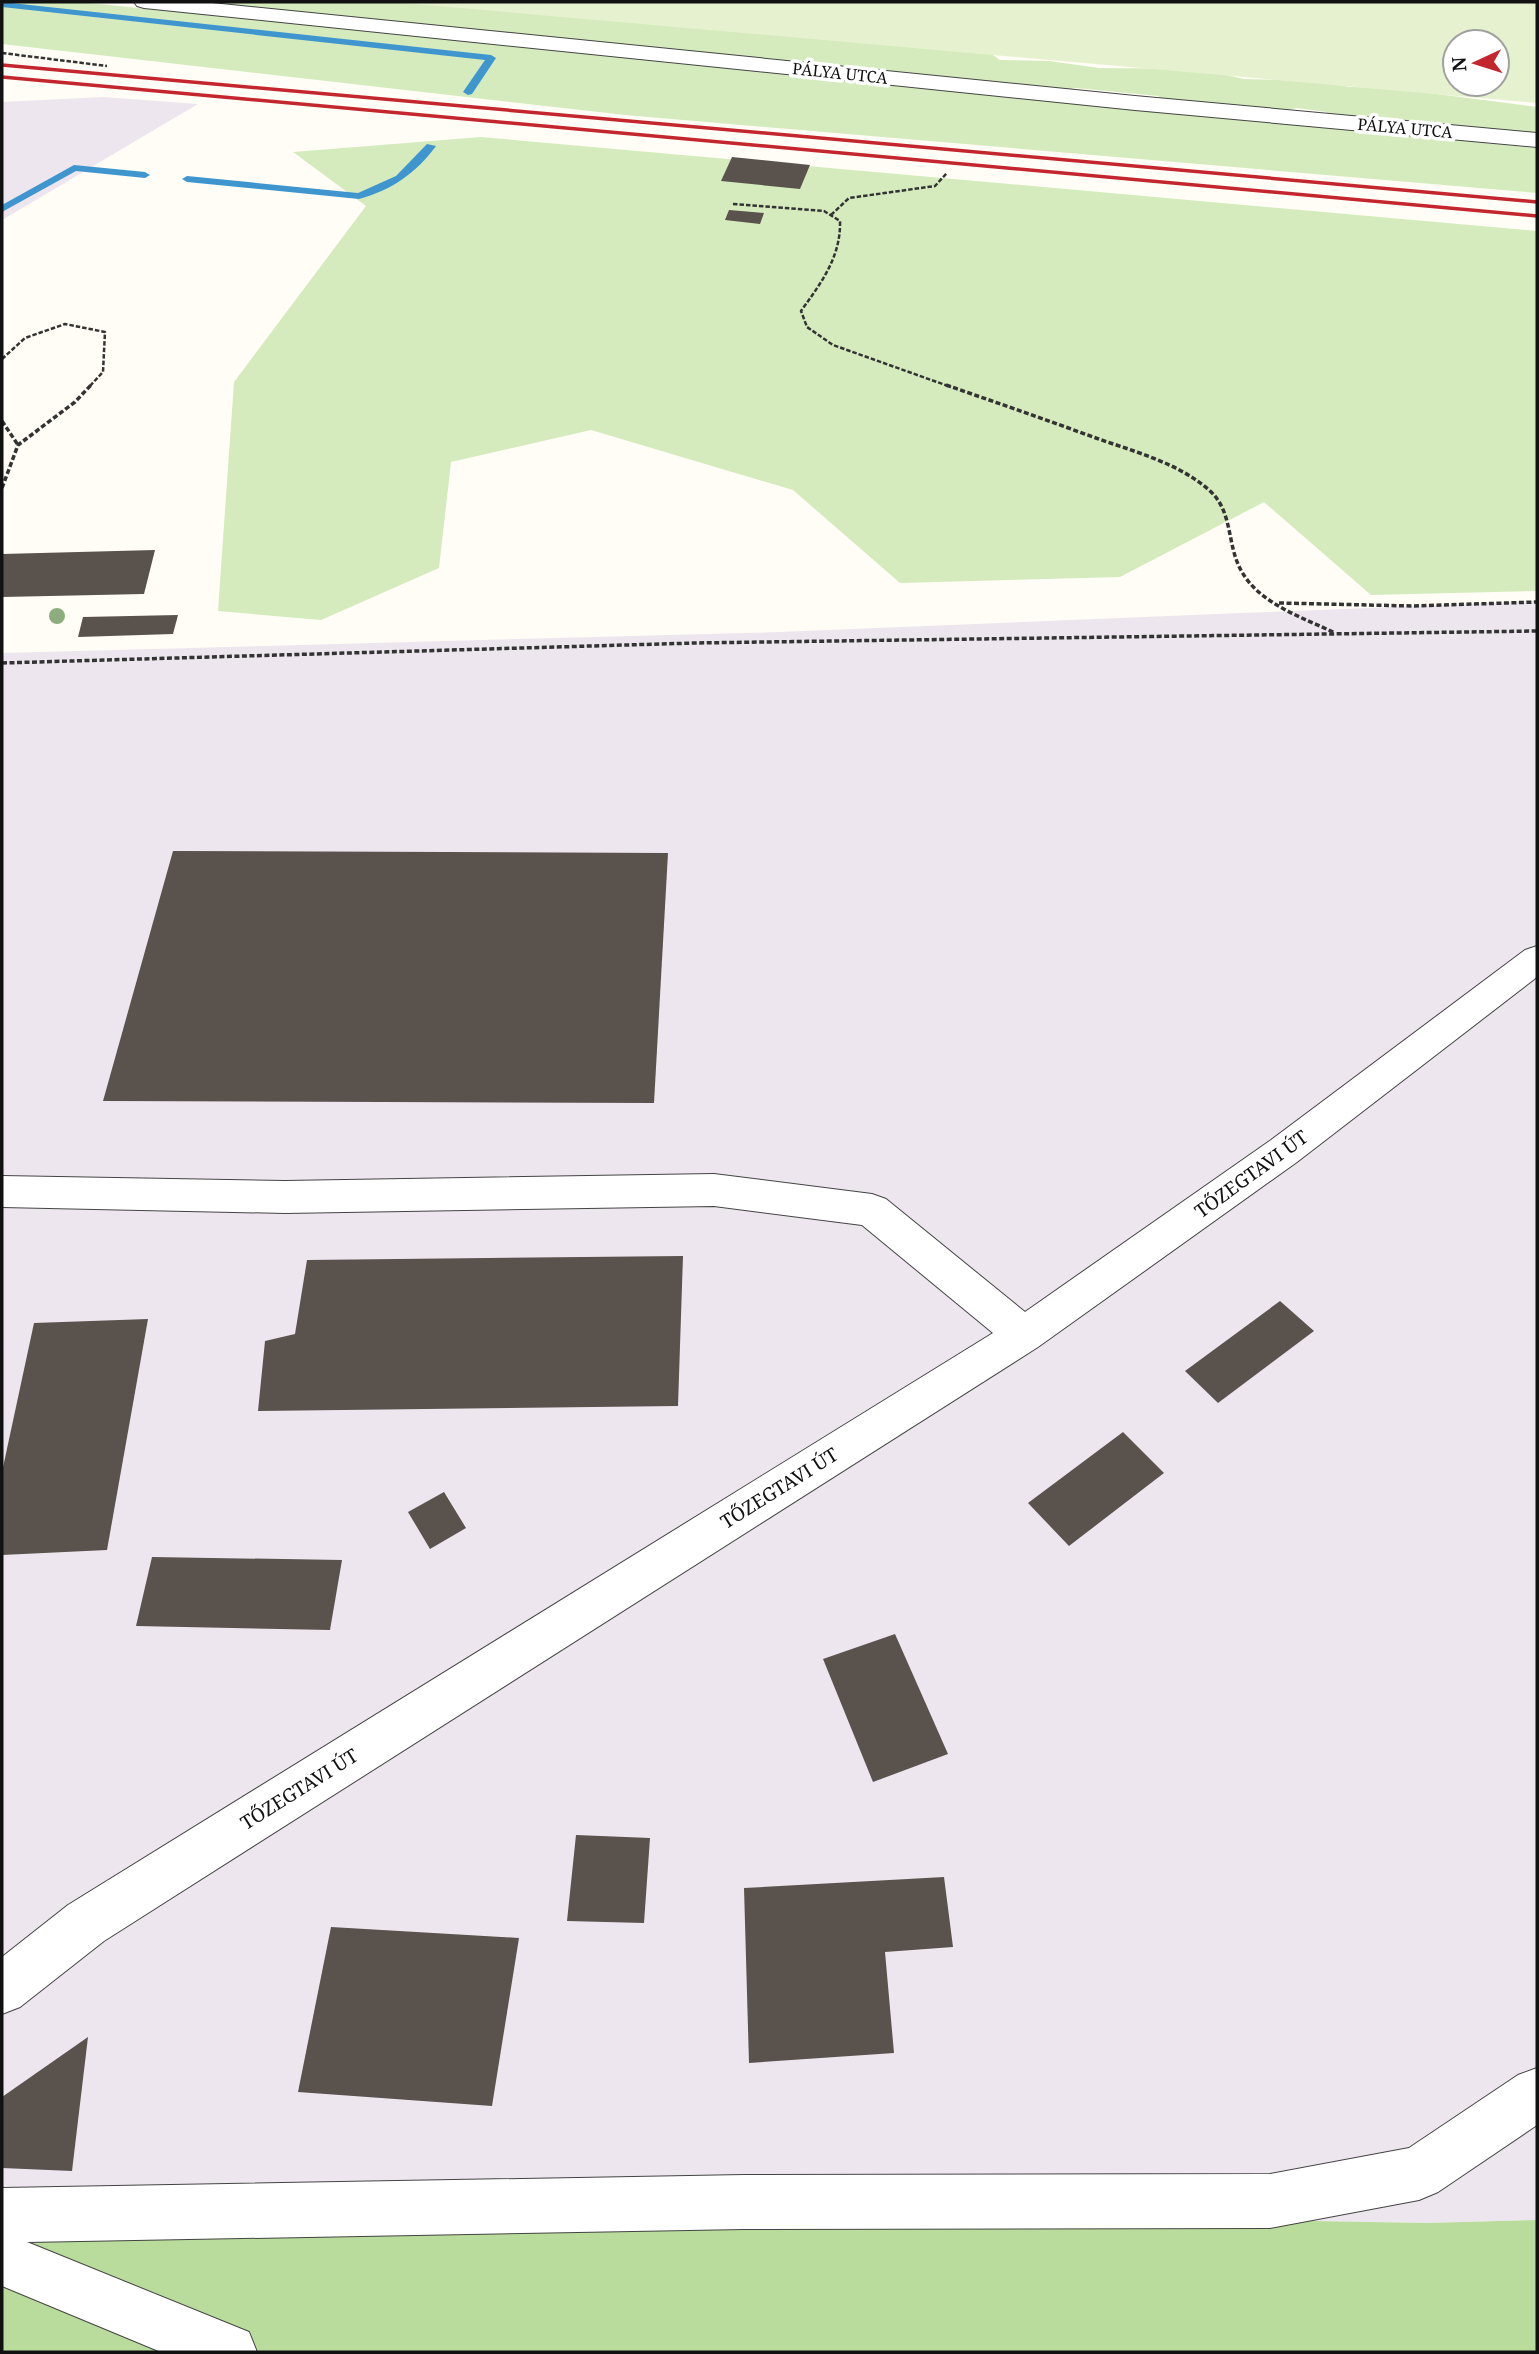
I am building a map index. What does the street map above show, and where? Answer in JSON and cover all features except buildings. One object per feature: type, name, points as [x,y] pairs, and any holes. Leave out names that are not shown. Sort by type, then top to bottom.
[{"type":"street","name":"PÁLYA UTCA","points":[[144,2],[1108,101],[1537,140]]},
{"type":"street","name":"TŐZEGTAVI ÚT","points":[[2,1989],[86,1923],[1024,1335],[1284,1151],[1537,959]]},
{"type":"street","points":[[2,1191],[285,1197],[714,1190],[872,1210],[1024,1335]]},
{"type":"street","points":[[2,2215],[744,2202],[1270,2201],[1419,2173],[1537,2094]]},
{"type":"street","points":[[2,2259],[229,2352]]},
{"type":"path","points":[[2,53],[107,66]]},
{"type":"path","points":[[831,215],[849,198],[935,186],[947,173]]},
{"type":"path","points":[[733,204],[824,211],[839,221],[842,240],[825,277],[802,311],[807,327],[834,345],[1153,458],[1193,478],[1222,505],[1233,552],[1246,579],[1276,603],[1337,634]]},
{"type":"path","points":[[2,359],[25,338],[65,324],[105,332],[103,372],[75,402],[18,445],[2,488]]},
{"type":"path","points":[[2,421],[18,445]]},
{"type":"path","points":[[1276,603],[1413,606],[1537,602]]},
{"type":"path","points":[[2,663],[695,643],[1537,631]]},
{"type":"shaded area","points":[[103,97],[198,104],[2,220],[2,102]]},
{"type":"shaded area","points":[[1537,601],[1537,2220],[1427,2223],[1071,2217],[2,2232],[2,653],[779,632]]},
{"type":"green space","points":[[2,2],[79,2],[1003,95],[705,52],[680,58],[244,11],[232,4],[202,2],[540,2],[892,37],[951,51],[965,44],[984,49],[1000,60],[1049,61],[1099,68],[1200,69],[1244,79],[1321,81],[1349,87],[1390,88],[1441,95],[1441,98],[1467,98],[1537,107],[1537,135],[1528,138],[1325,124],[1327,112],[1297,108],[1258,116],[1170,104],[1158,96],[1076,88],[1025,97],[1537,148],[1537,193],[625,115],[2,44]]},
{"type":"green space","points":[[393,2],[1537,2],[1537,103],[1480,98],[1511,98],[1511,28],[1441,28],[1441,95]]},
{"type":"green space","points":[[481,137],[1537,231],[1537,591],[1371,595],[1264,502],[1120,577],[900,583],[793,490],[591,430],[451,462],[439,568],[321,620],[218,611],[234,382],[366,206],[293,152]]},
{"type":"green space","points":[[1071,2217],[1427,2223],[1537,2220],[1537,2352],[2,2352],[2,2232]]},
{"type":"waterway","points":[[2,4],[491,58],[468,92]]},
{"type":"waterway","points":[[187,179],[359,196],[400,178],[431,146]]},
{"type":"waterway","points":[[2,209],[74,168],[145,175]]},
{"type":"railway","points":[[2,65],[1537,202]]},
{"type":"railway","points":[[2,77],[1537,216]]}]
